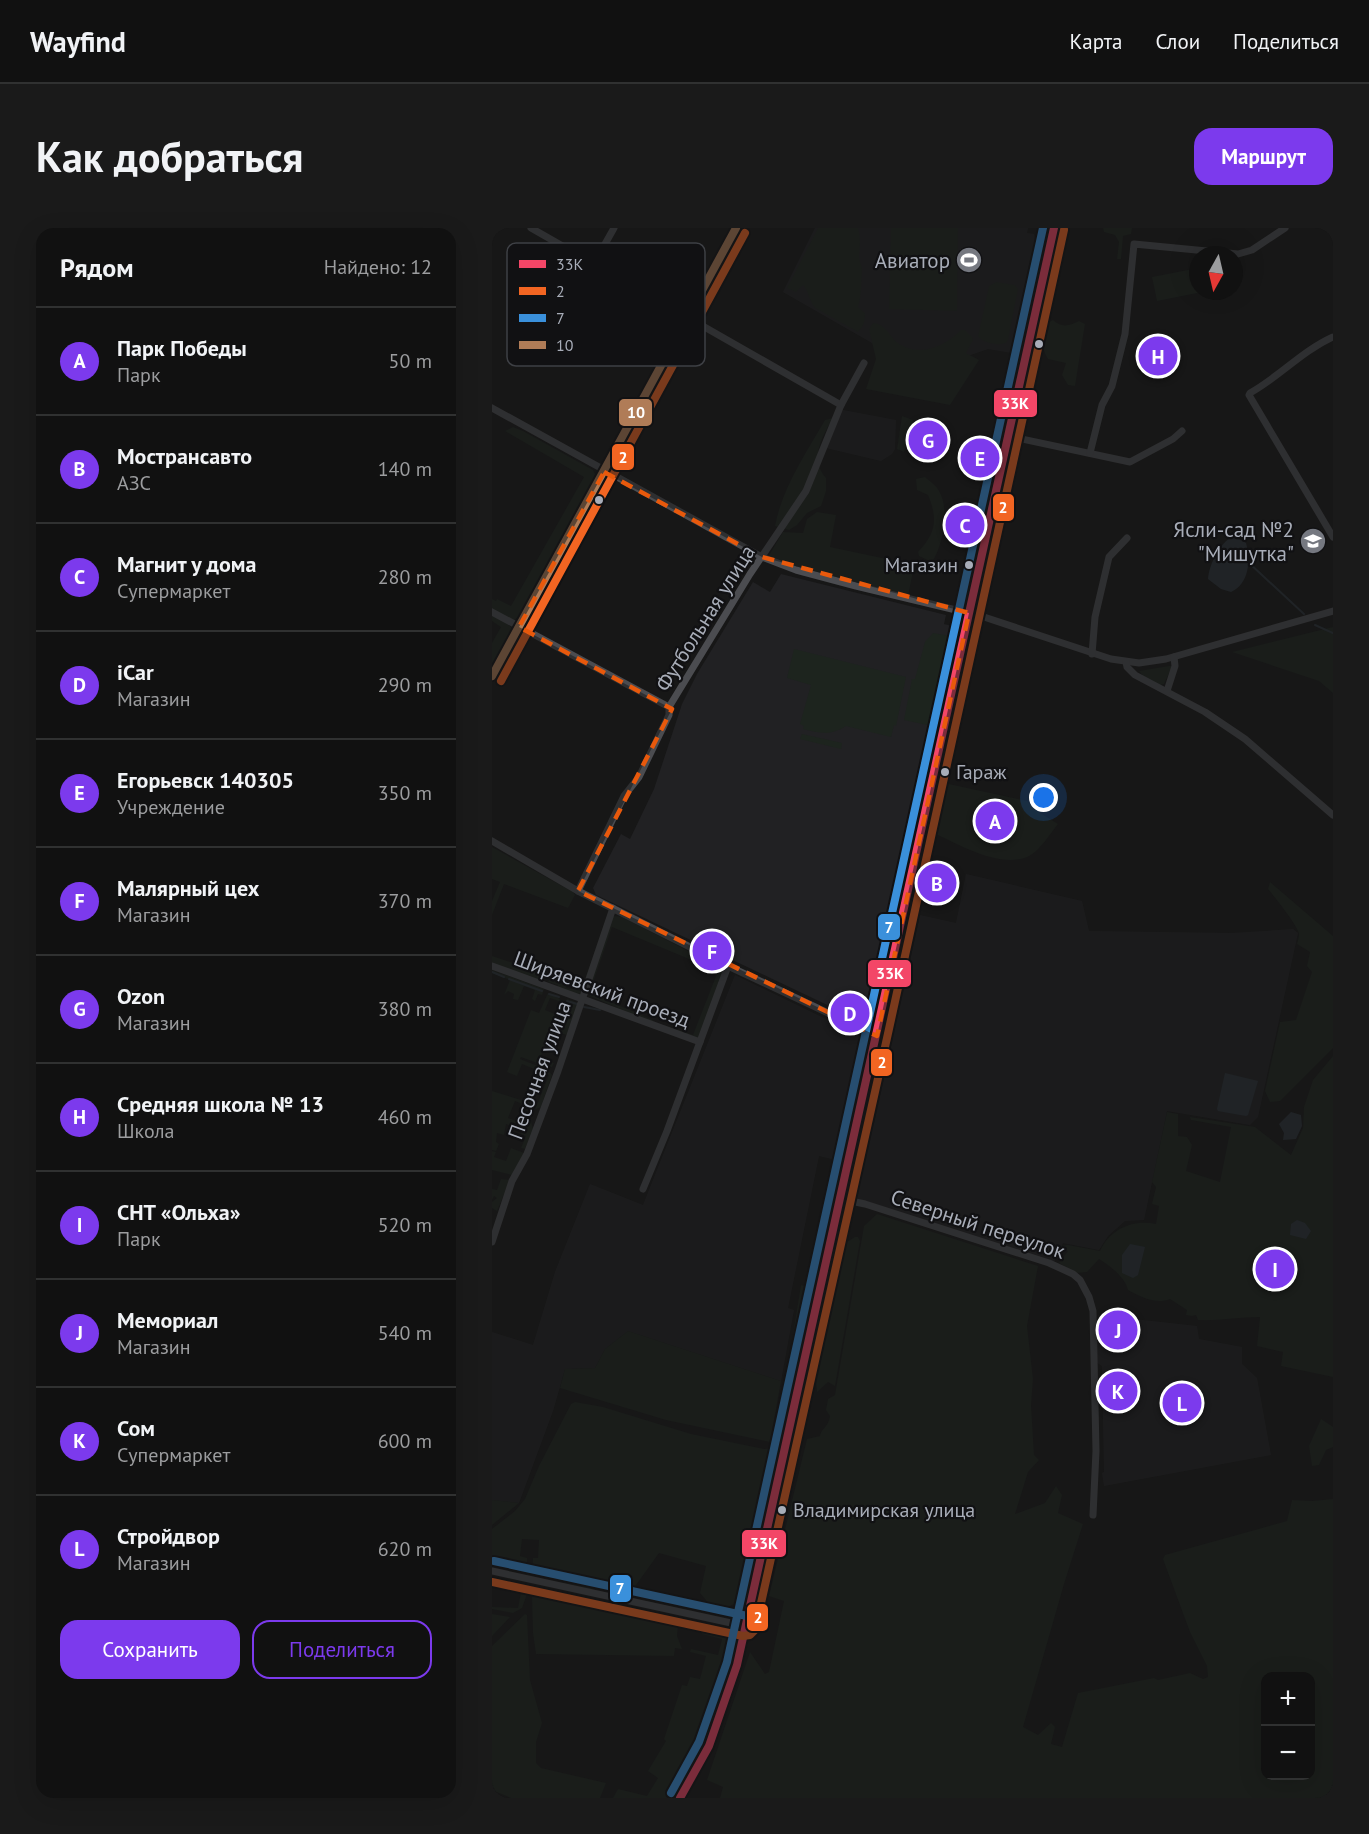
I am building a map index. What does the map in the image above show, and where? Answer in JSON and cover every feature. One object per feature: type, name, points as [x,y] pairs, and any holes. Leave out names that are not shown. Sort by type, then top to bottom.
[{"type":"street","points":[[531,228],[557,243]]},
{"type":"street","points":[[605,243],[614,228]]},
{"type":"street","points":[[705,285],[736,228]]},
{"type":"street","points":[[680,1798],[709,1746],[737,1665],[1054,228]]},
{"type":"street","points":[[1090,453],[1102,405],[1112,386],[1125,334],[1134,244],[1238,254],[1252,250],[1286,228]]},
{"type":"street","points":[[705,327],[841,405]]},
{"type":"street","points":[[1333,337],[1317,344],[1274,375],[1269,382],[1250,393],[1333,537]]},
{"type":"street","name":"Футбольная улица","points":[[578,891],[624,796],[639,777],[669,715],[669,707],[762,557],[806,491],[841,405],[864,363]]},
{"type":"street","points":[[492,676],[661,366]]},
{"type":"street","points":[[492,408],[604,472],[762,557],[796,570],[1003,622],[1092,654],[1126,662],[1146,663],[1333,611]]},
{"type":"street","points":[[1008,436],[1130,462],[1173,439],[1182,431]]},
{"type":"street","points":[[1092,654],[1095,617],[1109,557],[1126,538]]},
{"type":"street","points":[[492,612],[669,707]]},
{"type":"street","points":[[1167,691],[1175,666],[1174,657]]},
{"type":"street","points":[[1126,662],[1127,667],[1135,675],[1205,712],[1245,739],[1333,815]]},
{"type":"street","points":[[492,841],[578,891],[728,966],[877,1036]]},
{"type":"street","name":"Песочная улица","points":[[492,1242],[512,1181],[526,1154],[558,1071],[614,908]]},
{"type":"street","name":"Ширяевский проезд","points":[[492,966],[700,1042]]},
{"type":"street","points":[[643,1189],[728,966]]},
{"type":"street","name":"Северный переулок","points":[[841,1199],[865,1204],[1049,1263],[1073,1274],[1080,1280],[1093,1311],[1096,1442],[1093,1515]]},
{"type":"street","points":[[492,1571],[745,1626]]},
{"type":"highlighted area","points":[[604,472],[762,557],[969,613],[877,1036],[578,891],[672,709],[519,627]]},
{"type":"shaded area","points":[[815,228],[1028,228],[1027,233],[1034,234],[1036,244],[1012,353],[988,349],[907,377],[872,343],[783,292]]},
{"type":"shaded area","points":[[818,228],[858,228],[859,258],[862,269],[858,307],[865,313],[864,324],[858,332],[815,308],[803,285],[796,292],[787,288]]},
{"type":"shaded area","points":[[891,228],[958,228],[957,311],[889,309]]},
{"type":"shaded area","points":[[1103,228],[1132,228],[1131,234],[1123,236],[1121,259],[1117,259],[1119,242],[1115,235],[1104,232]]},
{"type":"shaded area","points":[[1189,270],[1189,295],[1157,301],[1152,277]]},
{"type":"shaded area","points":[[996,282],[1015,285],[1018,289],[1008,340],[1006,343],[999,344],[987,342],[978,336],[989,286]]},
{"type":"shaded area","points":[[1053,320],[1063,325],[1079,321],[1085,324],[1075,386],[1068,385],[1062,375],[1066,363],[1048,359],[1044,350],[1043,341],[1047,323]]},
{"type":"shaded area","points":[[873,323],[884,328],[898,343],[915,350],[940,345],[961,330],[965,330],[972,337],[973,340],[966,353],[979,360],[950,405],[866,389],[876,359],[869,329]]},
{"type":"shaded area","points":[[843,410],[896,420],[895,449],[892,454],[881,461],[826,448],[839,413]]},
{"type":"shaded area","points":[[902,416],[913,420],[904,452],[897,449]]},
{"type":"shaded area","points":[[833,418],[819,448],[818,463],[826,478],[826,491],[821,506],[807,513],[797,525],[789,530],[775,526],[783,498],[796,471],[825,420]]},
{"type":"shaded area","points":[[513,427],[593,470],[596,477],[520,616],[514,620],[492,610],[492,599],[511,606],[584,477],[505,431]]},
{"type":"shaded area","points":[[925,477],[938,489],[945,517],[942,537],[932,562],[919,556],[918,552],[929,538],[934,525],[928,495],[917,490],[916,479]]},
{"type":"shaded area","points":[[817,512],[836,515],[830,547],[896,561],[894,570],[902,572],[904,563],[914,566],[908,596],[768,557],[783,532],[803,533],[807,519]]},
{"type":"shaded area","points":[[1233,536],[1246,543],[1248,564],[1242,583],[1231,592],[1221,589],[1208,579],[1216,554]]},
{"type":"shaded area","points":[[781,574],[946,615],[944,624],[952,626],[932,726],[863,1022],[596,895],[593,888],[621,834],[630,839],[654,789],[682,704],[697,674],[753,582],[770,592]]},
{"type":"shaded area","points":[[492,614],[510,626],[512,630],[492,666],[492,643],[501,627],[492,621]]},
{"type":"shaded area","points":[[1333,627],[1333,693],[1319,681],[1232,652]]},
{"type":"shaded area","points":[[933,633],[950,636],[932,726],[904,720],[912,679],[915,679],[925,642]]},
{"type":"shaded area","points":[[794,649],[906,677],[896,726],[894,725],[891,737],[846,726],[825,733],[803,729],[804,726],[800,724],[811,685],[787,678]]},
{"type":"shaded area","points":[[1171,666],[1164,684],[1160,685],[1143,676],[1139,671]]},
{"type":"shaded area","points":[[802,734],[842,743],[841,749],[800,739]]},
{"type":"shaded area","points":[[944,783],[1027,801],[1037,811],[1058,824],[1040,847],[1027,857],[1004,860],[979,854],[934,833]]},
{"type":"shaded area","points":[[492,847],[573,892],[575,895],[568,908],[504,884],[492,915],[492,901],[500,882],[492,879]]},
{"type":"shaded area","points":[[925,849],[932,856],[920,894],[914,898],[922,851]]},
{"type":"shaded area","points":[[966,874],[1082,901],[1089,931],[1232,933],[1293,929],[1298,933],[1258,1117],[1250,1125],[1167,1111],[1144,1220],[1125,1221],[1108,1236],[1099,1250],[1063,1243],[1054,1262],[854,1198],[870,1122],[874,1123],[920,915],[956,923]]},
{"type":"shaded area","points":[[1270,882],[1333,936],[1333,1048],[1280,1101],[1270,1102],[1265,1091],[1280,1022],[1296,1020],[1312,972],[1307,966],[1310,952],[1297,944],[1298,930],[1268,889]]},
{"type":"shaded area","points":[[615,916],[622,917],[723,969],[725,973],[698,1038],[663,1027],[664,1025],[693,1035],[718,971],[612,927],[590,991],[592,994],[653,1020],[652,1023],[590,996],[588,990]]},
{"type":"shaded area","points":[[605,922],[581,993],[557,988],[558,985],[548,982],[551,976],[564,981],[567,975],[570,976],[566,988],[581,991]]},
{"type":"shaded area","points":[[492,956],[543,973],[540,982],[492,964]]},
{"type":"shaded area","points":[[492,970],[544,989],[542,995],[538,994],[535,1001],[532,999],[535,990],[524,986],[518,1000],[513,999],[514,994],[508,991],[504,995],[510,980],[492,973]]},
{"type":"shaded area","points":[[735,975],[863,1037],[836,1160],[819,1156],[788,1308],[794,1310],[781,1381],[628,1331],[605,1349],[595,1368],[565,1369],[553,1411],[519,1503],[492,1500],[492,1332],[533,1345],[555,1272],[590,1184],[643,1205]]},
{"type":"shaded area","points":[[548,993],[560,999],[559,1001],[550,998],[545,1010],[560,1016],[567,999],[578,1003],[567,1035],[551,1030],[540,1058],[554,1063],[552,1067],[521,1057],[520,1059],[548,1070],[552,1075],[541,1107],[536,1109],[526,1103],[525,1105],[515,1101],[508,1118],[519,1122],[522,1117],[531,1121],[533,1129],[525,1149],[521,1148],[526,1136],[521,1134],[522,1130],[506,1124],[504,1135],[497,1133],[496,1142],[499,1144],[496,1151],[492,1150],[492,1091],[537,1105],[549,1075],[522,1064],[517,1076],[507,1072],[531,1010],[539,1013]]},
{"type":"shaded area","points":[[1333,1056],[1333,1377],[1281,1366],[1283,1352],[1257,1346],[1260,1317],[1198,1320],[1196,1315],[1186,1315],[1187,1310],[1170,1299],[1154,1301],[1128,1290],[1120,1276],[1099,1259],[1087,1272],[1077,1273],[1059,1263],[1068,1251],[1060,1246],[1068,1245],[1100,1251],[1104,1243],[1123,1227],[1139,1223],[1156,1224],[1159,1206],[1152,1204],[1156,1187],[1152,1182],[1167,1112],[1178,1114],[1178,1136],[1187,1137],[1192,1145],[1186,1171],[1220,1182],[1231,1127],[1191,1120],[1190,1117],[1255,1127],[1291,1155],[1303,1128],[1304,1107],[1313,1080]]},
{"type":"shaded area","points":[[1225,1073],[1258,1081],[1248,1115],[1218,1111]]},
{"type":"shaded area","points":[[1291,1112],[1301,1115],[1302,1126],[1296,1139],[1283,1140],[1284,1133],[1279,1124]]},
{"type":"shaded area","points":[[511,1148],[524,1153],[512,1175],[492,1170],[492,1151],[496,1152],[494,1157],[506,1161]]},
{"type":"shaded area","points":[[501,1179],[510,1180],[497,1211],[492,1208],[492,1202],[497,1198],[494,1196],[492,1200],[492,1189],[497,1190]]},
{"type":"shaded area","points":[[877,1214],[1038,1266],[1027,1326],[1033,1379],[1031,1405],[1034,1455],[1039,1460],[1028,1472],[1015,1514],[1045,1503],[1056,1486],[1062,1495],[1058,1513],[1083,1524],[1023,1727],[1038,1735],[1051,1723],[1055,1727],[1051,1744],[1062,1747],[1078,1693],[1190,1673],[1203,1679],[1208,1677],[1207,1666],[1190,1632],[1163,1559],[1165,1555],[1287,1521],[1292,1500],[1333,1499],[1333,1798],[720,1798],[723,1787],[707,1780],[750,1652],[765,1674],[769,1672],[784,1601],[769,1596],[807,1439],[820,1436],[830,1416],[826,1410],[828,1399],[835,1395],[864,1226]]},
{"type":"shaded area","points":[[1297,1220],[1305,1223],[1311,1231],[1306,1239],[1290,1235],[1291,1224]]},
{"type":"shaded area","points":[[858,1237],[860,1241],[835,1386],[828,1382],[817,1392],[816,1381],[842,1254],[847,1242]]},
{"type":"shaded area","points":[[1130,1244],[1145,1247],[1138,1275],[1133,1278],[1122,1273],[1122,1255]]},
{"type":"shaded area","points":[[801,1285],[808,1287],[811,1293],[797,1361],[792,1366],[788,1365]]},
{"type":"shaded area","points":[[1098,1315],[1197,1326],[1199,1339],[1242,1347],[1242,1364],[1257,1378],[1271,1455],[1104,1486],[1102,1366],[1096,1362]]},
{"type":"shaded area","points":[[628,1331],[781,1381],[770,1442],[666,1420],[560,1388],[565,1369],[595,1368],[605,1349]]},
{"type":"shaded area","points":[[575,1402],[603,1407],[691,1434],[764,1449],[774,1448],[750,1548],[744,1588],[734,1604],[716,1612],[700,1593],[706,1566],[659,1553],[628,1594],[599,1588],[590,1589],[532,1574],[533,1558],[538,1558],[539,1540],[522,1539],[520,1556],[527,1558],[527,1573],[492,1566],[492,1529],[515,1511],[525,1499],[539,1466],[571,1404]]},
{"type":"shaded area","points":[[1321,1419],[1333,1427],[1333,1447],[1326,1450],[1319,1465],[1312,1466],[1309,1446]]},
{"type":"shaded area","points":[[492,1500],[519,1503],[492,1525]]},
{"type":"shaded area","points":[[492,1577],[525,1585],[527,1594],[522,1608],[513,1613],[492,1609],[492,1607],[518,1608],[522,1587],[492,1581]]},
{"type":"shaded area","points":[[539,1588],[674,1617],[678,1623],[677,1636],[682,1649],[675,1648],[674,1656],[536,1654],[532,1598],[533,1593]]},
{"type":"shaded area","points":[[641,1593],[658,1596],[658,1600],[677,1604],[681,1600],[695,1603],[697,1607],[694,1610],[640,1599]]},
{"type":"shaded area","points":[[492,1614],[510,1617],[492,1636]]},
{"type":"shaded area","points":[[525,1614],[527,1615],[530,1680],[542,1723],[536,1742],[536,1763],[541,1768],[606,1783],[600,1798],[511,1798],[492,1790],[492,1646]]},
{"type":"shaded area","points":[[704,1627],[720,1630],[730,1636],[733,1650],[712,1719],[697,1751],[669,1798],[613,1798],[618,1789],[647,1796],[658,1778],[648,1771],[666,1741],[664,1739],[682,1685],[687,1686],[690,1677],[700,1679],[706,1656],[690,1652],[691,1649],[718,1655],[722,1639],[702,1634]]},
{"type":"waterway","points":[[1248,562],[1304,614]]},
{"type":"waterway","points":[[1315,625],[1333,633]]},
{"type":"waterway","points":[[492,972],[504,977]]},
{"type":"waterway","points":[[509,979],[542,991]]},
{"type":"waterway","points":[[549,994],[559,997]]},
{"type":"waterway","points":[[567,1001],[577,1004]]},
{"type":"waterway","points":[[584,1007],[600,1010]]},
{"type":"transit line","name":"10","points":[[705,285],[736,228]]},
{"type":"transit line","name":"7","points":[[671,1793],[699,1742],[727,1662],[1043,228]]},
{"type":"transit line","name":"33К","points":[[680,1798],[709,1746],[737,1665],[1054,228]]},
{"type":"transit line","name":"2","points":[[492,1582],[743,1636],[750,1635],[755,1630],[1064,230]]},
{"type":"transit line","name":"2","points":[[705,306],[745,233]]},
{"type":"transit line","name":"10","points":[[492,676],[661,366]]},
{"type":"transit line","name":"2","points":[[501,681],[673,366]]},
{"type":"transit line","name":"7","points":[[494,1561],[747,1616]]},
{"type":"place","name":"Авиатор","points":[[969,260]]},
{"type":"place","name":"Средняя школа № 13","points":[[1158,356]]},
{"type":"place","name":"Ozon","points":[[928,440]]},
{"type":"place","name":"Егорьевск 140305","points":[[980,458]]},
{"type":"place","name":"Магнит у дома","points":[[965,525]]},
{"type":"place","name":"Ясли-сад №2 \"Мишутка\"","points":[[1313,541]]},
{"type":"place","name":"Магазин","points":[[969,565]]},
{"type":"place","name":"Гараж","points":[[945,772]]},
{"type":"place","name":"Парк Победы","points":[[995,821]]},
{"type":"place","name":"Мострансавто","points":[[937,883]]},
{"type":"place","name":"Малярный цех","points":[[712,951]]},
{"type":"place","name":"iCar","points":[[850,1013]]},
{"type":"place","name":"СНТ «Ольха»","points":[[1275,1269]]},
{"type":"place","name":"Мемориал","points":[[1118,1330]]},
{"type":"place","name":"Сом","points":[[1118,1391]]},
{"type":"place","name":"Стройдвор","points":[[1182,1403]]},
{"type":"place","name":"Владимирская улица","points":[[782,1510]]}]
